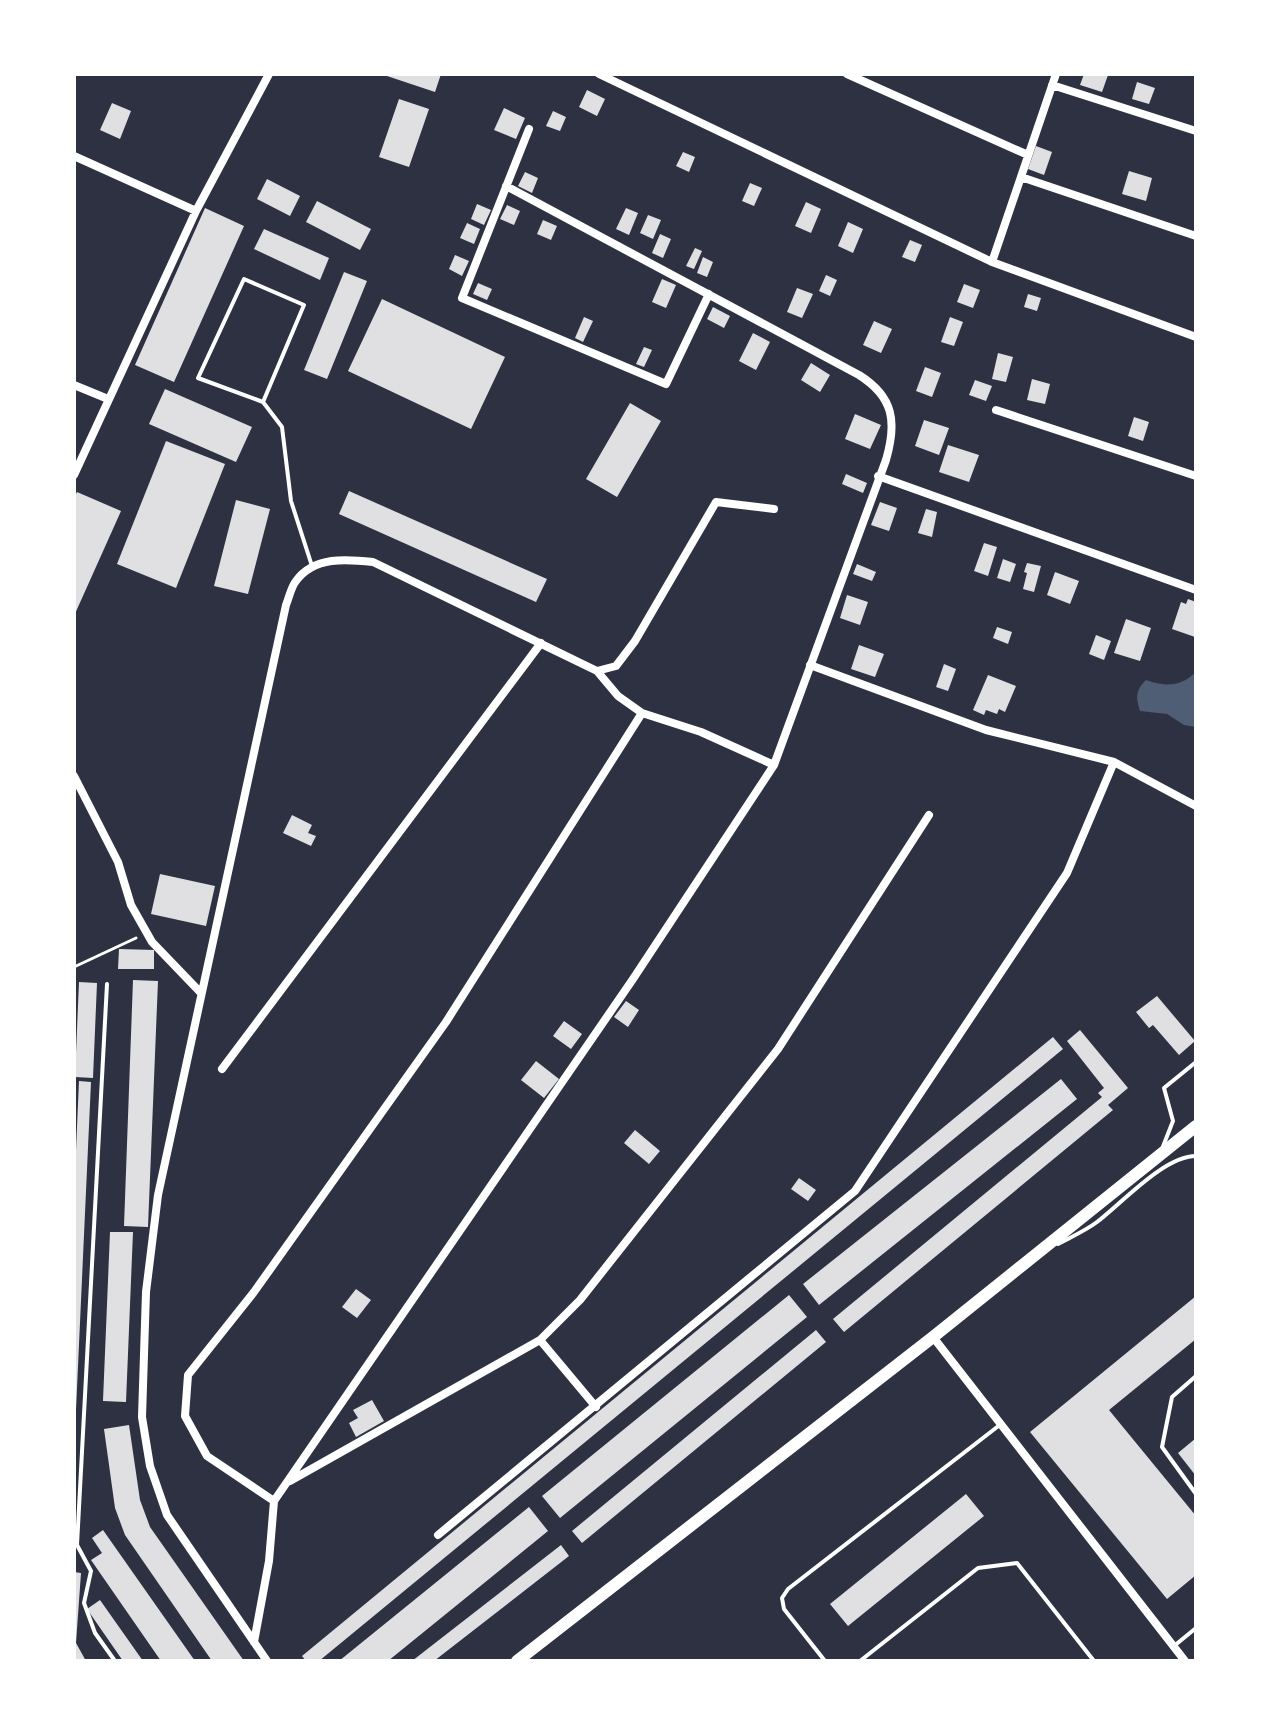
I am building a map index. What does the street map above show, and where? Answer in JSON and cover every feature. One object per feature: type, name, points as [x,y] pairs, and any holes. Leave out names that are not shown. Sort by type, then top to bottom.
[{"type":"main road","points":[[517,1661],[933,1337],[1196,1126]]},
{"type":"street","points":[[74,475],[196,211],[269,74]]},
{"type":"street","points":[[599,74],[992,262],[1196,337]]},
{"type":"street","points":[[847,74],[1028,155]]},
{"type":"street","points":[[992,262],[1056,74]]},
{"type":"street","points":[[1052,85],[1196,131]]},
{"type":"street","points":[[529,129],[462,298],[666,384],[709,294]]},
{"type":"street","points":[[74,156],[196,211]]},
{"type":"street","points":[[1021,177],[1196,236]]},
{"type":"street","points":[[254,1642],[269,1561],[274,1501],[633,979],[774,765],[892,436],[893,424],[886,399],[874,384],[506,186]]},
{"type":"street","points":[[74,385],[108,399]]},
{"type":"street","points":[[996,410],[1196,476]]},
{"type":"street","points":[[878,476],[1196,590]]},
{"type":"street","points":[[597,671],[616,666],[635,641],[716,502],[774,509]]},
{"type":"street","points":[[267,1661],[167,1515],[150,1466],[142,1417],[146,1292],[158,1195],[286,605],[295,581],[312,566],[342,559],[373,562],[597,671],[618,696],[642,713],[701,732],[774,765]]},
{"type":"street","points":[[222,1069],[541,643]]},
{"type":"street","points":[[810,665],[986,730],[1114,762],[1196,806]]},
{"type":"street","points":[[274,1501],[207,1456],[185,1416],[188,1375],[254,1292],[446,1022],[642,713]]},
{"type":"street","points":[[438,1535],[855,1191],[1067,873],[1114,762]]},
{"type":"street","points":[[74,776],[118,862],[131,905],[148,934],[201,993]]},
{"type":"street","points":[[286,1483],[540,1340],[580,1300],[778,1049],[929,815]]},
{"type":"street","points":[[933,1337],[1185,1661]]},
{"type":"street","points":[[540,1340],[596,1407]]},
{"type":"lane","points":[[263,402],[304,305],[244,279],[198,378],[263,402],[282,427],[291,501],[312,566]]},
{"type":"lane","points":[[107,984],[77,1545],[91,1571],[84,1603],[95,1633],[115,1661]]},
{"type":"lane","points":[[1159,1155],[1173,1121],[1164,1088],[1196,1062]]},
{"type":"lane","points":[[1035,1256],[1093,1225],[1169,1164],[1187,1156],[1196,1156]]},
{"type":"lane","points":[[1196,1376],[1172,1397],[1162,1447],[1196,1494]]},
{"type":"lane","points":[[825,1661],[784,1609],[782,1598],[788,1589],[1001,1424]]},
{"type":"lane","points":[[860,1661],[978,1568],[1017,1563],[1094,1661]]},
{"type":"lane","points":[[1174,1646],[1196,1628]]},
{"type":"path","points":[[74,967],[148,934]]},
{"type":"water","points":[[1196,672],[1196,727],[1184,725],[1167,714],[1140,711],[1137,694],[1146,680],[1172,684],[1184,681]]},
{"type":"building","points":[[381,74],[441,74],[435,92]]},
{"type":"building","points":[[1084,74],[1108,75],[1102,92],[1080,85]]},
{"type":"building","points":[[1137,82],[1155,88],[1149,104],[1132,99]]},
{"type":"building","points":[[587,90],[605,99],[597,116],[579,107]]},
{"type":"building","points":[[399,99],[429,109],[409,167],[379,157]]},
{"type":"building","points":[[112,103],[131,111],[120,139],[100,130]]},
{"type":"building","points":[[504,108],[525,118],[516,139],[494,130]]},
{"type":"building","points":[[553,111],[566,117],[560,131],[546,126]]},
{"type":"building","points":[[1036,146],[1052,152],[1044,175],[1028,169]]},
{"type":"building","points":[[683,152],[695,157],[689,172],[676,166]]},
{"type":"building","points":[[1129,171],[1152,178],[1146,201],[1122,194]]},
{"type":"building","points":[[525,172],[538,178],[532,193],[518,186]]},
{"type":"building","points":[[267,179],[300,196],[290,216],[257,199]]},
{"type":"building","points":[[750,183],[762,188],[754,206],[742,201]]},
{"type":"building","points":[[317,201],[371,229],[360,250],[306,222]]},
{"type":"building","points":[[806,202],[821,209],[811,233],[795,226]]},
{"type":"building","points":[[477,204],[491,210],[484,225],[471,219]]},
{"type":"building","points":[[507,205],[520,211],[514,225],[500,219]]},
{"type":"building","points":[[205,208],[244,226],[174,382],[135,365]]},
{"type":"building","points":[[626,208],[638,213],[629,235],[616,229]]},
{"type":"building","points":[[648,215],[661,220],[653,239],[640,233]]},
{"type":"building","points":[[543,220],[557,226],[551,240],[537,234]]},
{"type":"building","points":[[848,222],[863,229],[853,253],[838,246]]},
{"type":"building","points":[[467,223],[480,229],[474,244],[460,238]]},
{"type":"building","points":[[264,229],[329,258],[320,280],[254,249]]},
{"type":"building","points":[[660,234],[671,239],[663,258],[652,253]]},
{"type":"building","points":[[910,240],[922,245],[915,262],[902,257]]},
{"type":"building","points":[[695,248],[702,251],[694,269],[686,266]]},
{"type":"building","points":[[455,255],[469,261],[462,276],[449,269]]},
{"type":"building","points":[[703,257],[713,262],[707,277],[697,273]]},
{"type":"building","points":[[344,272],[367,281],[327,379],[304,370]]},
{"type":"building","points":[[826,275],[837,280],[830,296],[819,291]]},
{"type":"building","points":[[662,279],[676,285],[666,308],[652,302]]},
{"type":"building","points":[[478,283],[492,289],[487,300],[473,294]]},
{"type":"building","points":[[964,284],[980,290],[973,308],[957,302]]},
{"type":"building","points":[[797,288],[813,294],[802,318],[787,312]]},
{"type":"building","points":[[1028,294],[1041,298],[1037,311],[1024,307]]},
{"type":"building","points":[[382,299],[505,357],[471,429],[348,371]]},
{"type":"building","points":[[713,307],[730,316],[724,328],[707,319]]},
{"type":"building","points":[[584,317],[593,321],[583,342],[575,338]]},
{"type":"building","points":[[950,317],[963,322],[954,346],[941,342]]},
{"type":"building","points":[[874,321],[892,329],[881,353],[863,345]]},
{"type":"building","points":[[753,333],[770,342],[756,370],[739,361]]},
{"type":"building","points":[[644,347],[652,350],[644,367],[636,364]]},
{"type":"building","points":[[998,353],[1013,357],[1006,382],[992,379]]},
{"type":"building","points":[[811,363],[830,375],[820,392],[801,380]]},
{"type":"building","points":[[925,367],[941,373],[932,397],[916,391]]},
{"type":"building","points":[[1032,379],[1050,384],[1045,404],[1027,400]]},
{"type":"building","points":[[975,380],[992,386],[986,401],[969,395]]},
{"type":"building","points":[[165,389],[252,427],[236,462],[149,424]]},
{"type":"building","points":[[630,403],[661,421],[617,497],[586,479]]},
{"type":"building","points":[[855,414],[881,425],[870,449],[845,439]]},
{"type":"building","points":[[1134,417],[1149,422],[1143,441],[1128,436]]},
{"type":"building","points":[[924,420],[949,428],[939,455],[915,446]]},
{"type":"building","points":[[166,441],[225,464],[176,588],[117,564]]},
{"type":"building","points":[[948,445],[979,455],[969,482],[939,472]]},
{"type":"building","points":[[846,474],[867,483],[863,493],[842,484]]},
{"type":"building","points":[[349,491],[547,579],[536,602],[339,514]]},
{"type":"building","points":[[77,492],[121,511],[74,616],[74,498]]},
{"type":"building","points":[[236,500],[270,509],[248,594],[214,586]]},
{"type":"building","points":[[880,502],[897,508],[889,531],[871,525]]},
{"type":"building","points":[[926,509],[937,512],[932,537],[918,533]]},
{"type":"building","points":[[984,543],[997,547],[988,576],[974,571]]},
{"type":"building","points":[[1003,559],[1016,564],[1010,582],[997,578]]},
{"type":"building","points":[[1027,563],[1041,566],[1034,592],[1023,589]]},
{"type":"building","points":[[857,564],[876,572],[872,581],[853,574]]},
{"type":"building","points":[[1055,572],[1079,581],[1070,604],[1047,595]]},
{"type":"building","points":[[847,595],[868,602],[860,625],[840,618]]},
{"type":"building","points":[[1188,599],[1196,602],[1195,637],[1172,629],[1181,602],[1186,604]]},
{"type":"building","points":[[1126,619],[1151,628],[1140,661],[1114,653]]},
{"type":"building","points":[[997,627],[1012,632],[1008,644],[993,638]]},
{"type":"building","points":[[1096,635],[1111,641],[1104,660],[1089,654]]},
{"type":"building","points":[[859,645],[884,654],[875,677],[851,669]]},
{"type":"building","points":[[944,664],[956,669],[948,691],[936,687]]},
{"type":"building","points":[[988,675],[1016,686],[1005,712],[999,709],[997,714],[986,710],[984,715],[973,710]]},
{"type":"building","points":[[292,815],[312,825],[308,833],[316,836],[311,846],[283,833]]},
{"type":"building","points":[[160,874],[215,886],[206,926],[151,914]]},
{"type":"building","points":[[119,949],[154,950],[154,969],[118,969]]},
{"type":"building","points":[[133,980],[158,981],[148,1227],[124,1226]]},
{"type":"building","points":[[79,982],[97,983],[93,1078],[75,1077]]},
{"type":"building","points":[[1157,996],[1195,1041],[1179,1055],[1153,1025],[1149,1028],[1136,1012]]},
{"type":"building","points":[[626,1001],[639,1010],[628,1027],[614,1017]]},
{"type":"building","points":[[564,1021],[582,1034],[571,1049],[553,1036]]},
{"type":"building","points":[[1080,1030],[1128,1088],[1108,1105],[1113,1110],[844,1332],[833,1319],[1102,1097],[1098,1093],[1104,1088],[1067,1041]]},
{"type":"building","points":[[1053,1037],[1063,1049],[319,1661],[306,1661],[302,1656]]},
{"type":"building","points":[[536,1061],[559,1079],[544,1098],[521,1080]]},
{"type":"building","points":[[1061,1079],[1077,1099],[819,1305],[803,1284]]},
{"type":"building","points":[[79,1081],[91,1082],[74,1410],[74,1196]]},
{"type":"building","points":[[635,1130],[660,1151],[649,1164],[624,1143]]},
{"type":"building","points":[[799,1178],[816,1190],[808,1201],[791,1189]]},
{"type":"building","points":[[110,1232],[133,1232],[126,1402],[103,1401]]},
{"type":"building","points":[[356,1289],[371,1300],[357,1318],[342,1307]]},
{"type":"building","points":[[789,1295],[807,1317],[560,1518],[542,1496]]},
{"type":"building","points":[[1196,1296],[1196,1339],[1109,1410],[1196,1516],[1196,1575],[1167,1599],[1030,1432]]},
{"type":"building","points":[[816,1330],[826,1342],[582,1543],[572,1531]]},
{"type":"building","points":[[372,1400],[384,1421],[356,1437],[349,1423],[358,1418],[353,1410]]},
{"type":"building","points":[[129,1425],[140,1500],[150,1527],[244,1661],[212,1661],[125,1535],[115,1508],[104,1429]]},
{"type":"building","points":[[1196,1438],[1196,1476],[1178,1453]]},
{"type":"building","points":[[966,1494],[984,1516],[848,1626],[830,1604]]},
{"type":"building","points":[[529,1507],[548,1531],[388,1661],[339,1661]]},
{"type":"building","points":[[103,1530],[195,1661],[161,1661],[91,1560],[102,1553],[92,1538]]},
{"type":"building","points":[[561,1545],[569,1556],[434,1661],[412,1661]]},
{"type":"building","points":[[74,1572],[81,1573],[76,1643],[86,1661],[74,1661]]},
{"type":"building","points":[[100,1600],[143,1661],[123,1661],[87,1609]]}]
